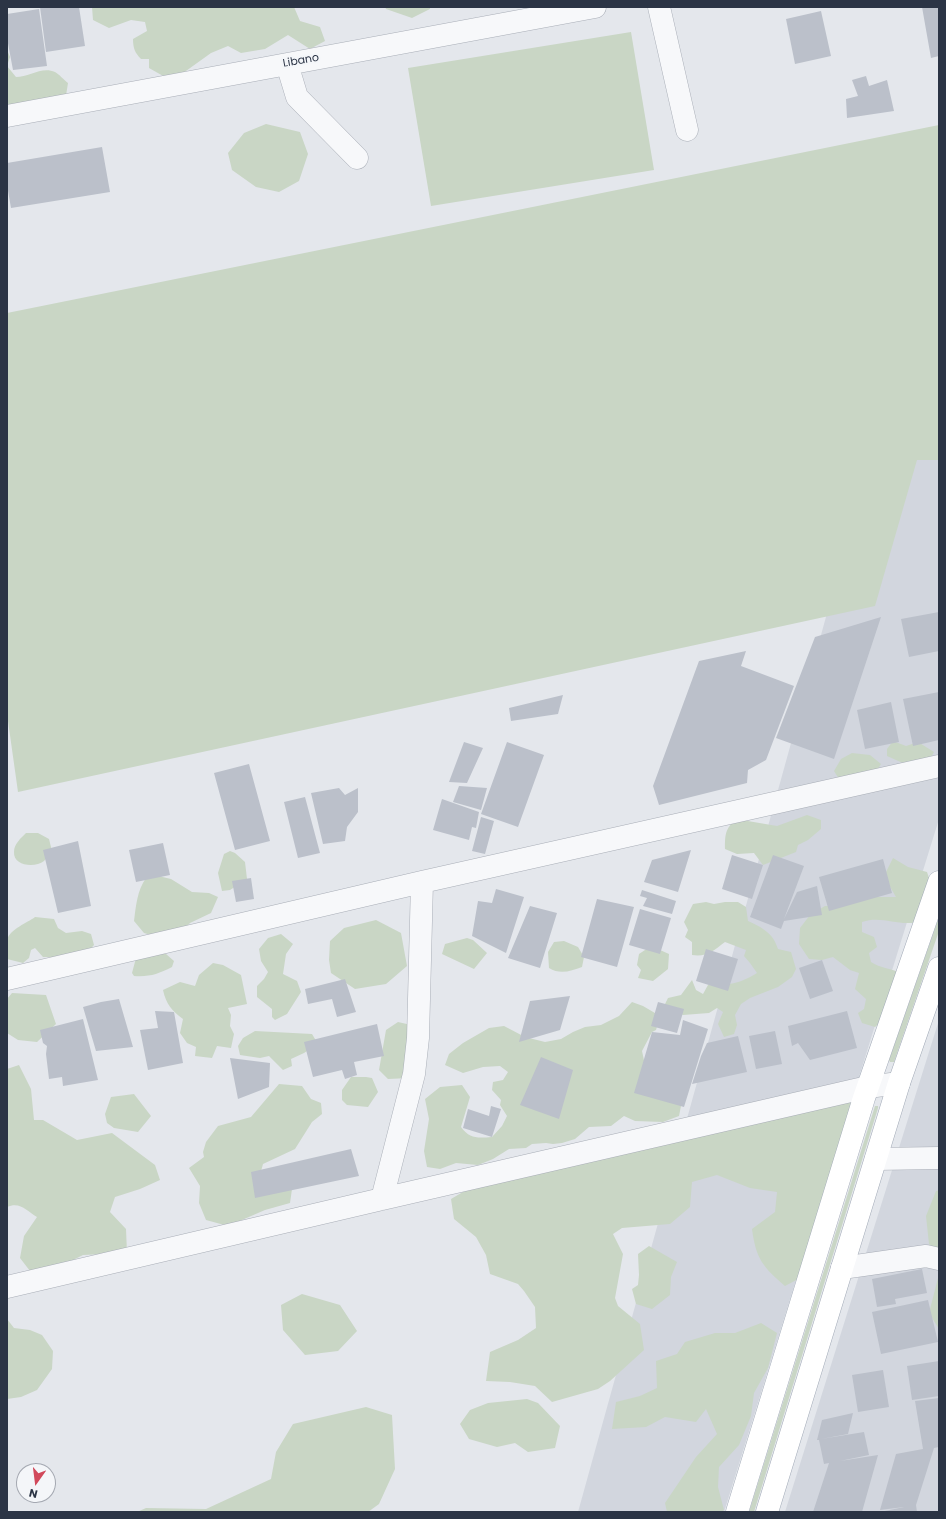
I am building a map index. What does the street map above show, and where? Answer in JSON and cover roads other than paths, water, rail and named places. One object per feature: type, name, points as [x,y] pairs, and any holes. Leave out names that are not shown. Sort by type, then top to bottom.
[{"type":"main road","points":[[737,1512],[868,1087],[939,882]]},
{"type":"main road","points":[[767,1512],[899,1083],[939,968]]},
{"type":"street","name":"Libano","points":[[7,116],[595,7]]},
{"type":"street","points":[[659,7],[687,130]]},
{"type":"street","points":[[287,64],[297,98],[357,158]]},
{"type":"street","points":[[7,978],[422,882],[939,766]]},
{"type":"street","points":[[382,1198],[414,1074],[418,1038],[422,882]]},
{"type":"street","points":[[7,1287],[382,1198],[868,1087],[899,1083]]},
{"type":"street","points":[[876,1159],[939,1158]]},
{"type":"street","points":[[842,1268],[926,1256],[939,1259]]}]
